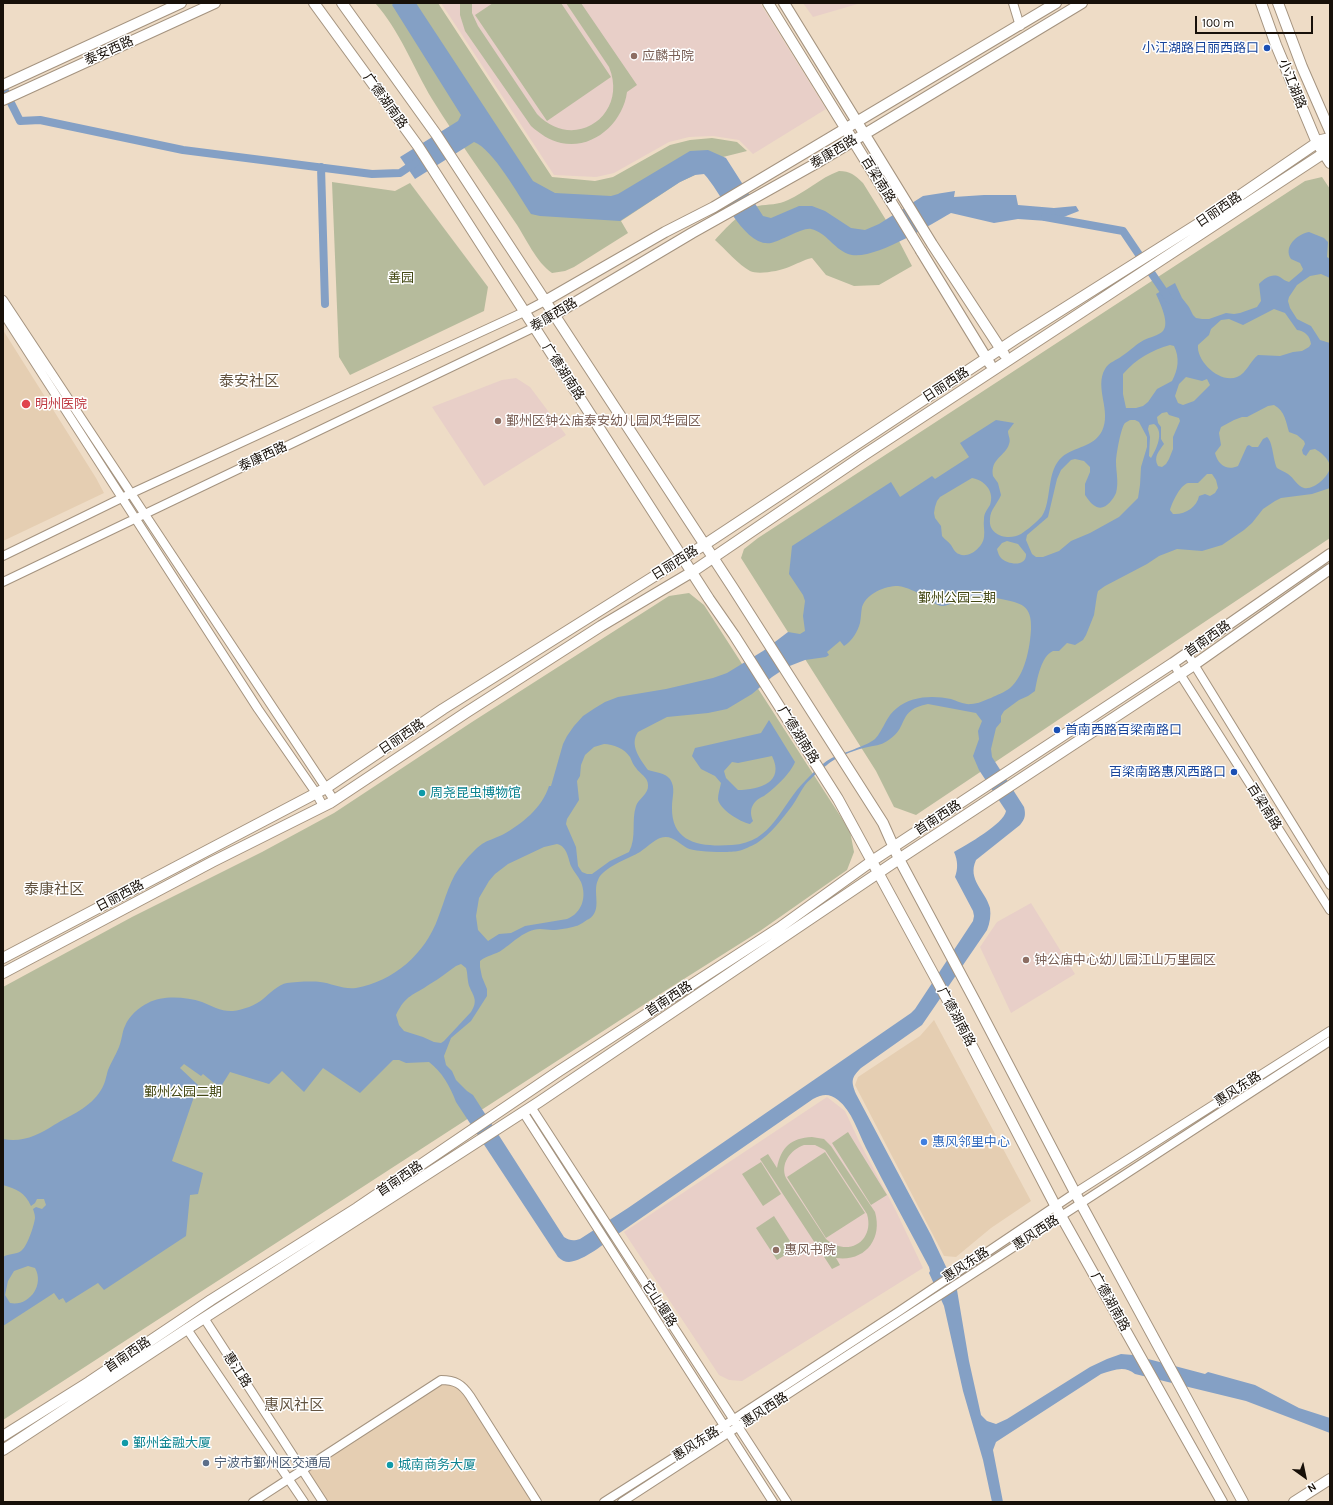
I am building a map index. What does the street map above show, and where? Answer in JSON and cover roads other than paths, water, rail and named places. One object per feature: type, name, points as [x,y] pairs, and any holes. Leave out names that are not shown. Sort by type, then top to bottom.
[{"type":"main road","name":"泰安西路","points":[[3,85],[181,3]]},
{"type":"main road","name":"泰安西路","points":[[3,100],[23,89],[216,3]]},
{"type":"main road","name":"广德湖南路","points":[[314,3],[418,146],[830,786],[960,1023],[1056,1207],[1222,1502]]},
{"type":"main road","name":"广德湖南路","points":[[342,3],[436,134],[733,588],[883,823],[899,859],[975,1000],[1075,1194],[1243,1502]]},
{"type":"main road","name":"百梁南路","points":[[768,3],[922,251],[993,370]]},
{"type":"main road","name":"百梁南路","points":[[784,3],[932,244],[1008,360]]},
{"type":"main road","name":"泰康西路","points":[[545,301],[665,232],[714,207],[1020,26],[1056,3]]},
{"type":"main road","name":"泰康西路","points":[[554,315],[692,233],[865,134],[1082,3]]},
{"type":"main road","name":"小江湖路","points":[[1261,3],[1276,45],[1317,143],[1330,163]]},
{"type":"main road","name":"小江湖路","points":[[1278,3],[1302,67],[1330,131]]},
{"type":"main road","name":"日丽西路","points":[[3,958],[326,788],[443,710],[704,545],[986,358],[1202,222],[1321,140],[1330,138]]},
{"type":"main road","name":"日丽西路","points":[[3,973],[212,862],[334,800],[601,626],[692,572],[864,455],[1324,153],[1330,142]]},
{"type":"main road","name":"首南西路","points":[[3,1436],[89,1382],[210,1300],[357,1208],[559,1071],[779,928],[872,861],[1173,663],[1330,554]]},
{"type":"main road","name":"首南西路","points":[[3,1450],[527,1109],[899,859],[1194,665],[1330,570]]},
{"type":"main road","points":[[1294,1502],[1330,1479]]},
{"type":"street","points":[[1014,3],[1020,26]]},
{"type":"street","points":[[3,300],[334,800]]},
{"type":"street","name":"泰康西路","points":[[3,556],[123,498],[545,301]]},
{"type":"street","points":[[3,313],[258,709],[316,793],[323,806]]},
{"type":"street","name":"泰康西路","points":[[3,582],[534,327],[554,315]]},
{"type":"street","name":"百梁南路","points":[[1187,653],[1330,885]]},
{"type":"street","name":"百梁南路","points":[[1173,663],[1330,910]]},
{"type":"street","name":"惠风东路","points":[[604,1502],[725,1425],[1075,1194],[1330,1031]]},
{"type":"street","name":"惠风西路","points":[[622,1502],[1330,1041]]},
{"type":"street","name":"它山堰路","points":[[527,1109],[734,1419],[787,1502]]},
{"type":"street","name":"它山堰路","points":[[527,1109],[773,1502]]},
{"type":"street","name":"惠江路","points":[[204,1318],[322,1502]]},
{"type":"street","name":"惠江路","points":[[187,1329],[304,1502]]},
{"type":"street","points":[[253,1502],[441,1380],[449,1380],[457,1382],[465,1388],[537,1502]]},
{"type":"water","points":[[394,3],[416,3],[533,181],[555,193],[611,196],[618,194],[690,151],[708,150],[726,158],[763,216],[771,218],[799,206],[812,206],[825,211],[851,228],[865,230],[879,224],[923,196],[955,191],[954,197],[1016,195],[1018,205],[1054,208],[1076,206],[1079,211],[1061,218],[1047,221],[1018,219],[994,223],[951,213],[915,234],[885,248],[871,253],[858,255],[848,254],[838,248],[826,237],[811,229],[803,230],[771,243],[761,242],[751,237],[733,216],[704,174],[695,175],[680,182],[620,221],[540,216],[531,214],[497,163],[481,146],[474,142],[415,179],[400,157],[458,121],[461,115],[392,5]]},
{"type":"water","points":[[1309,232],[1324,238],[1328,242],[1327,257],[1330,259],[1330,278],[1321,274],[1310,276],[1297,285],[1288,301],[1290,308],[1297,319],[1311,326],[1320,340],[1330,343],[1330,488],[1312,494],[1281,498],[1263,509],[1252,523],[1222,545],[1202,551],[1177,549],[1159,556],[1098,591],[1094,615],[1083,640],[1075,645],[1067,643],[1059,651],[1053,651],[1045,658],[1040,669],[1035,691],[1004,711],[1001,716],[1001,722],[996,728],[991,749],[992,757],[1024,807],[1025,815],[1020,825],[976,860],[974,867],[975,879],[990,908],[990,919],[987,930],[922,1025],[861,1068],[855,1074],[853,1086],[931,1235],[957,1290],[969,1361],[981,1415],[987,1421],[996,1424],[1007,1419],[1090,1367],[1121,1354],[1133,1355],[1205,1374],[1208,1372],[1255,1385],[1299,1408],[1330,1418],[1330,1433],[1246,1401],[1135,1374],[1131,1371],[1123,1369],[1114,1370],[1101,1374],[996,1442],[993,1450],[1003,1502],[992,1502],[983,1460],[963,1391],[944,1306],[929,1273],[929,1267],[866,1148],[851,1116],[838,1100],[832,1096],[826,1095],[813,1099],[595,1251],[575,1261],[568,1262],[563,1261],[558,1257],[456,1102],[445,1080],[438,1070],[429,1062],[406,1063],[399,1060],[393,1060],[360,1093],[323,1068],[304,1092],[282,1071],[269,1084],[230,1072],[220,1088],[203,1074],[201,1076],[184,1064],[180,1068],[198,1085],[172,1161],[203,1173],[198,1194],[190,1195],[186,1236],[104,1290],[98,1283],[66,1303],[63,1298],[59,1300],[54,1293],[3,1326],[3,1257],[15,1254],[23,1249],[30,1236],[34,1222],[35,1217],[33,1209],[36,1207],[42,1209],[46,1205],[44,1199],[37,1199],[31,1206],[23,1194],[3,1185],[3,1139],[17,1140],[36,1135],[80,1110],[91,1102],[104,1085],[108,1070],[118,1050],[127,1022],[138,1009],[154,1000],[182,998],[196,1000],[225,1011],[237,1010],[257,1003],[277,987],[287,983],[317,982],[347,988],[356,988],[383,979],[395,972],[406,964],[425,943],[438,918],[448,889],[459,868],[482,844],[517,826],[530,815],[542,801],[549,786],[551,786],[563,744],[574,726],[583,716],[605,702],[618,697],[666,689],[713,678],[727,673],[763,651],[788,632],[800,634],[805,631],[803,616],[805,601],[803,595],[789,574],[792,546],[891,482],[900,497],[932,476],[935,479],[969,457],[960,443],[996,420],[1014,423],[1008,431],[1010,441],[1009,444],[1005,452],[994,465],[993,476],[998,483],[1001,495],[991,513],[990,525],[992,530],[1000,536],[1011,537],[1021,534],[1042,516],[1047,502],[1051,478],[1057,463],[1067,453],[1094,441],[1102,431],[1105,423],[1105,416],[1101,384],[1105,369],[1111,363],[1141,342],[1163,331],[1165,327],[1165,318],[1156,294],[1175,283],[1182,298],[1196,318],[1209,319],[1226,313],[1240,313],[1257,307],[1261,301],[1259,284],[1264,280],[1269,277],[1277,276],[1289,282],[1302,271],[1303,269],[1300,263],[1291,259],[1289,250],[1292,242],[1296,238]],"holes":[[[1274,309],[1285,313],[1297,330],[1307,334],[1311,344],[1302,351],[1280,356],[1258,355],[1246,370],[1237,377],[1223,377],[1210,370],[1201,358],[1198,351],[1198,345],[1209,335],[1211,329],[1221,320],[1229,319],[1243,325]],[[1170,345],[1174,346],[1178,359],[1177,368],[1172,381],[1157,389],[1148,402],[1143,406],[1126,408],[1123,394],[1123,374],[1133,364],[1151,352]],[[1186,377],[1202,381],[1207,379],[1210,385],[1194,401],[1183,405],[1178,403],[1175,396],[1179,384]],[[1167,412],[1169,415],[1179,418],[1180,421],[1173,437],[1173,449],[1166,464],[1162,467],[1158,466],[1156,460],[1157,454],[1164,444],[1161,439],[1161,427],[1158,423],[1157,417],[1162,413]],[[1135,420],[1139,422],[1147,437],[1147,447],[1141,467],[1138,498],[1119,517],[1090,533],[1071,541],[1059,551],[1043,557],[1036,557],[1032,554],[1026,540],[1027,535],[1048,517],[1057,479],[1061,470],[1071,460],[1075,459],[1084,461],[1090,467],[1090,472],[1085,484],[1085,495],[1095,506],[1102,507],[1108,504],[1113,499],[1117,489],[1116,462],[1123,426],[1125,423]],[[1154,424],[1159,432],[1157,446],[1151,458],[1149,456],[1149,425]],[[1207,474],[1212,474],[1216,480],[1218,488],[1215,493],[1210,496],[1205,494],[1199,496],[1196,504],[1190,510],[1173,514],[1170,510],[1174,499],[1182,487],[1188,483],[1198,483]],[[972,478],[981,481],[990,491],[990,505],[984,517],[983,541],[975,551],[967,555],[956,553],[942,536],[941,526],[935,518],[934,513],[937,501],[940,497]],[[1007,541],[1018,544],[1026,554],[1024,561],[1016,564],[1001,558],[997,549],[1002,543]],[[893,586],[905,587],[940,606],[982,596],[1008,600],[1024,606],[1030,615],[1031,629],[1026,661],[1015,683],[1003,692],[976,703],[966,704],[951,699],[930,697],[915,699],[903,704],[893,711],[881,731],[871,742],[823,763],[797,790],[767,830],[746,843],[732,845],[700,844],[690,841],[683,836],[677,829],[673,819],[672,782],[665,775],[648,770],[635,747],[638,732],[667,717],[708,713],[727,709],[752,694],[772,677],[787,667],[805,660],[826,657],[829,655],[827,652],[840,641],[844,646],[852,639],[859,626],[864,602],[877,591]],[[928,704],[976,713],[982,721],[978,731],[979,739],[973,756],[979,770],[1006,811],[1004,816],[992,828],[954,852],[957,865],[955,877],[973,911],[973,921],[915,1009],[628,1208],[580,1239],[572,1240],[564,1237],[473,1095],[456,1080],[452,1071],[446,1065],[444,1056],[451,1038],[471,1021],[487,996],[487,989],[482,977],[480,961],[485,957],[499,952],[520,937],[534,930],[557,930],[577,926],[589,919],[595,911],[596,885],[601,875],[610,867],[640,852],[652,842],[660,838],[668,837],[687,848],[712,852],[738,851],[757,843],[776,826],[792,806],[805,785],[819,772],[836,759],[863,748],[887,741],[900,729],[907,714],[918,707]],[[607,744],[622,749],[628,754],[635,767],[647,780],[648,788],[636,806],[633,841],[629,852],[610,861],[592,874],[587,874],[582,872],[578,866],[576,847],[566,824],[567,819],[579,800],[577,781],[580,776],[581,765],[585,755],[594,747]],[[557,844],[565,850],[571,866],[583,888],[583,899],[580,909],[567,919],[525,926],[511,933],[499,934],[488,941],[478,930],[476,916],[479,898],[489,881],[495,874],[508,864],[544,847]],[[461,964],[466,968],[469,986],[475,999],[471,1012],[441,1043],[434,1042],[404,1031],[399,1025],[396,1015],[403,1003],[410,996]],[[28,1266],[35,1268],[38,1275],[38,1282],[33,1294],[23,1302],[10,1303],[5,1295],[8,1281],[14,1271]]]},
{"type":"water","points":[[769,720],[795,762],[790,771],[782,780],[754,803],[751,811],[753,821],[750,824],[736,818],[722,807],[718,799],[721,783],[715,776],[701,769],[692,756],[695,748],[761,733]],"holes":[[[772,756],[775,765],[773,778],[768,783],[746,790],[738,790],[726,778],[724,771],[732,762],[738,763]]]},
{"type":"waterway","points":[[3,87],[20,121],[40,120],[183,150],[372,174],[400,173],[415,163]]},
{"type":"waterway","points":[[321,167],[325,304]]},
{"type":"waterway","points":[[1045,217],[1123,231],[1169,299]]},
{"type":"place","name":"小江湖路日丽西路口","points":[[1267,48]]},
{"type":"place","name":"应麟书院","points":[[634,56]]},
{"type":"place","name":"明州医院","points":[[26,404]]},
{"type":"place","name":"鄞州区钟公庙泰安幼儿园风华园区","points":[[498,421]]},
{"type":"place","name":"首南西路百梁南路口","points":[[1057,730]]},
{"type":"place","name":"百梁南路惠风西路口","points":[[1234,772]]},
{"type":"place","name":"周尧昆虫博物馆","points":[[422,793]]},
{"type":"place","name":"钟公庙中心幼儿园江山万里园区","points":[[1026,960]]},
{"type":"place","name":"惠风邻里中心","points":[[924,1142]]},
{"type":"place","name":"惠风书院","points":[[776,1250]]},
{"type":"place","name":"鄞州金融大厦","points":[[125,1443]]},
{"type":"place","name":"宁波市鄞州区交通局","points":[[206,1463]]},
{"type":"place","name":"城南商务大厦","points":[[390,1465]]},
{"type":"district","name":"泰安社区","points":[[249,382]]},
{"type":"district","name":"泰康社区","points":[[54,890]]},
{"type":"district","name":"惠风社区","points":[[294,1406]]},
{"type":"park label","name":"善园","points":[[401,278]]},
{"type":"park label","name":"鄞州公园三期","points":[[957,598]]},
{"type":"park label","name":"鄞州公园二期","points":[[183,1092]]}]
